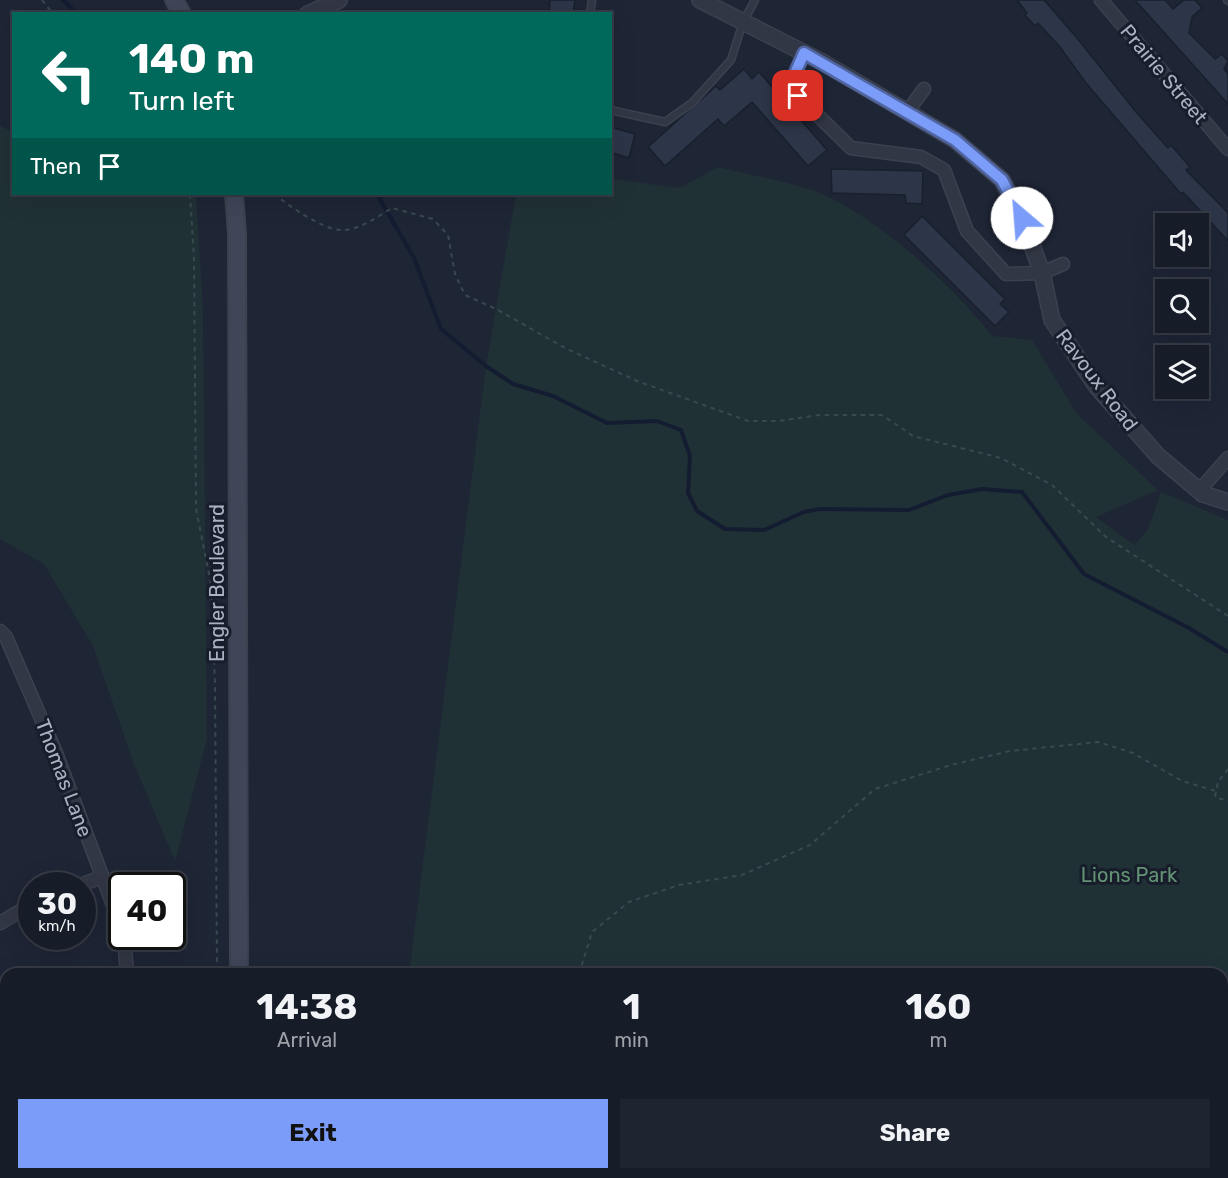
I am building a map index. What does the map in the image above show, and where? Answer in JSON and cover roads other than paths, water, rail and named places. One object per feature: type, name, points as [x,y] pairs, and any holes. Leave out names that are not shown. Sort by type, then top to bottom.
[{"type":"main road","name":"Engler Boulevard","points":[[234,195],[237,246],[239,968]]},
{"type":"street","points":[[312,12],[339,0]]},
{"type":"street","name":"Ravoux Road","points":[[700,0],[804,53],[955,140],[1002,180],[1022,218],[1042,273],[1052,320],[1097,387],[1158,456],[1199,491],[1228,502]]},
{"type":"street","name":"Prairie Street","points":[[1101,0],[1228,149]]},
{"type":"street","points":[[804,53],[792,80],[798,96],[830,130],[851,148],[921,157],[944,170],[967,231],[1006,274],[1042,273],[1063,264]]},
{"type":"street","points":[[907,112],[924,89]]},
{"type":"street","points":[[1199,491],[1228,459]]},
{"type":"street","name":"Thomas Lane","points":[[0,631],[6,637],[56,753],[108,892]]},
{"type":"street","points":[[96,879],[102,877]]},
{"type":"street","points":[[0,923],[18,912]]},
{"type":"street","points":[[127,950],[127,968]]},
{"type":"lane","points":[[612,110],[665,122],[692,104],[731,60],[743,22],[755,0]]},
{"type":"waterway","points":[[63,0],[75,12]]},
{"type":"waterway","points":[[378,195],[414,258],[441,329],[486,366],[513,384],[553,396],[607,423],[657,421],[681,430],[690,456],[688,493],[697,511],[725,529],[764,530],[804,512],[819,509],[909,510],[948,495],[982,489],[1022,492],[1084,574],[1189,628],[1228,652]]},
{"type":"park label","name":"Lions Park","points":[[1129,875]]}]
